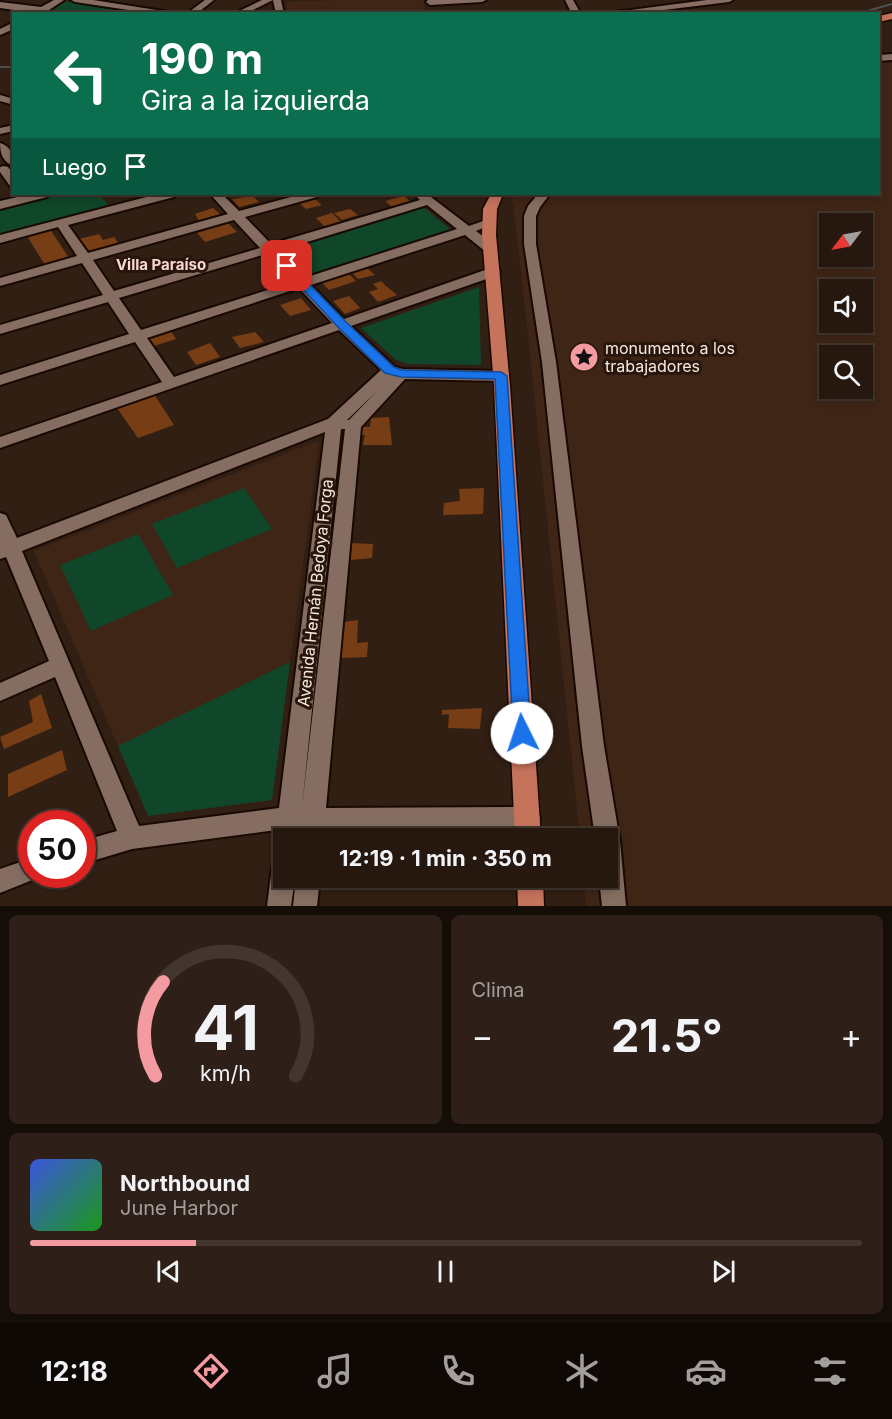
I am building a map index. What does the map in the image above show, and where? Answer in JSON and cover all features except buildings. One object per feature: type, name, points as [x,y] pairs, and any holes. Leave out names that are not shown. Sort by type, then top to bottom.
[{"type":"main road","points":[[496,195],[491,203],[483,232],[494,272],[528,828]]},
{"type":"main road","points":[[530,888],[531,906]]},
{"type":"street","points":[[1,5],[12,0]]},
{"type":"street","points":[[1,5],[40,12],[60,0]]},
{"type":"street","points":[[75,0],[107,2],[166,12]]},
{"type":"street","points":[[147,9],[160,0]]},
{"type":"street","points":[[193,12],[210,0]]},
{"type":"street","points":[[242,12],[269,0]]},
{"type":"street","points":[[430,1],[482,0]]},
{"type":"street","points":[[618,12],[690,2],[729,0]]},
{"type":"street","points":[[124,12],[135,8]]},
{"type":"street","points":[[0,146],[8,167]]},
{"type":"street","points":[[109,195],[118,207]]},
{"type":"street","points":[[0,240],[166,195]]},
{"type":"street","points":[[217,195],[342,325],[395,372],[501,376]]},
{"type":"street","points":[[0,282],[309,195]]},
{"type":"street","points":[[543,195],[530,216],[530,244],[549,362],[593,746],[605,828]]},
{"type":"street","points":[[0,205],[21,196]]},
{"type":"street","points":[[0,330],[270,249],[429,196],[483,232]]},
{"type":"street","points":[[61,223],[171,384]]},
{"type":"street","points":[[0,380],[303,283],[483,232]]},
{"type":"street","points":[[0,443],[494,272]]},
{"type":"street","points":[[6,550],[344,424],[395,372]]},
{"type":"street","name":"Avenida Hernán Bedoya Forga","points":[[289,828],[344,424]]},
{"type":"street","name":"Avenida Hernán Bedoya Forga","points":[[313,828],[344,424]]},
{"type":"street","points":[[0,519],[6,550],[61,665],[132,838]]},
{"type":"street","points":[[0,692],[61,665]]},
{"type":"street","points":[[96,849],[132,838],[273,829]]},
{"type":"street","points":[[0,881],[18,874]]},
{"type":"street","points":[[279,906],[281,888]]},
{"type":"street","points":[[305,906],[307,888]]},
{"type":"street","points":[[612,888],[614,906]]},
{"type":"shaded area","points":[[423,0],[426,12],[287,12],[286,2]]},
{"type":"shaded area","points":[[892,52],[892,906],[586,906],[585,888],[618,888],[618,828],[579,828],[513,204],[510,202],[516,195],[880,195],[880,54]]},
{"type":"shaded area","points":[[315,442],[319,443],[272,800],[148,816],[34,551]]},
{"type":"green space","points":[[64,1],[128,9],[118,12],[46,12]]},
{"type":"green space","points":[[58,195],[99,195],[109,205],[0,235],[0,209]]},
{"type":"green space","points":[[423,207],[451,230],[311,276],[285,249]]},
{"type":"green space","points":[[479,287],[481,365],[408,364],[396,360],[361,328]]},
{"type":"green space","points":[[338,446],[345,446],[328,599],[320,599]]},
{"type":"green space","points":[[244,488],[272,529],[177,568],[152,524]]},
{"type":"green space","points":[[138,534],[173,595],[91,631],[60,565]]},
{"type":"green space","points":[[290,662],[272,800],[148,816],[118,746]]},
{"type":"waterway","points":[[863,12],[892,4]]},
{"type":"waterway","points":[[0,67],[12,67]]},
{"type":"place","name":"monumento a los trabajadores","points":[[584,357]]},
{"type":"district","name":"Villa Paraíso","points":[[161,264]]},
{"type":"route","points":[[287,266],[342,325],[390,370],[401,374],[501,376],[522,733]]}]
